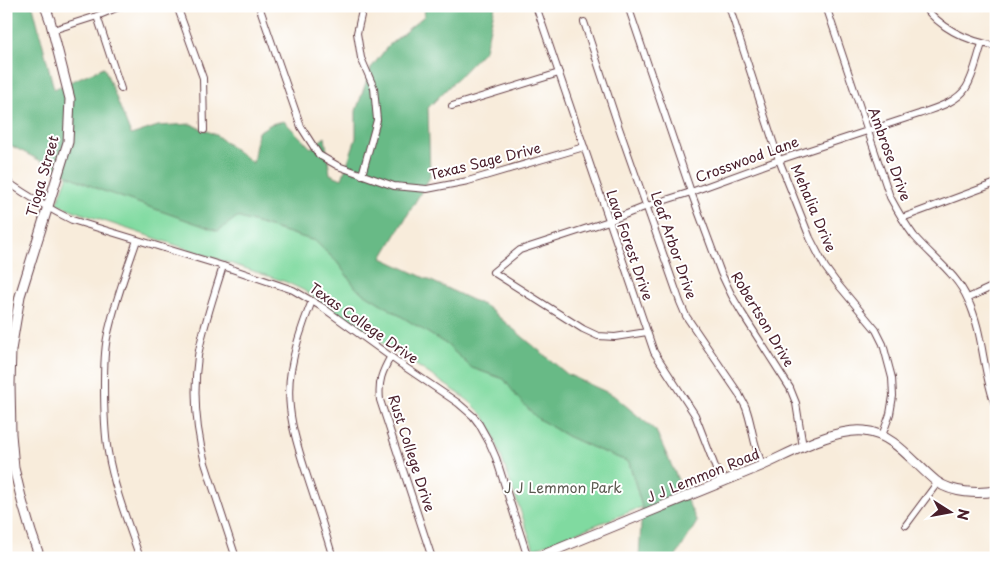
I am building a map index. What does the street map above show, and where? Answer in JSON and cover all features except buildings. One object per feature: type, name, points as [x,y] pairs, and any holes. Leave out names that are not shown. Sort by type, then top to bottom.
[{"type":"street","name":"Tioga Street","points":[[40,558],[26,515],[14,468],[10,384],[11,350],[20,296],[68,142],[70,99],[45,6]]},
{"type":"street","points":[[53,30],[121,6]]},
{"type":"street","points":[[177,6],[203,78],[204,130]]},
{"type":"street","name":"Texas Sage Drive","points":[[259,6],[301,127],[319,155],[338,166],[394,186],[427,189],[468,181],[584,147]]},
{"type":"street","points":[[362,175],[377,120],[374,88],[361,58],[357,33],[364,6]]},
{"type":"street","name":"Lava Forest Drive","points":[[536,6],[654,352],[695,415],[721,482]]},
{"type":"street","name":"Robertson Drive","points":[[628,6],[691,192],[726,285],[790,388],[796,403],[803,447]]},
{"type":"street","name":"Mehalia Drive","points":[[729,6],[779,160],[810,238],[825,267],[876,330],[883,344],[892,378],[893,396],[890,414],[882,436]]},
{"type":"street","name":"Ambrose Drive","points":[[826,6],[887,189],[902,218],[914,235],[951,274],[968,298],[982,342],[988,386],[996,407]]},
{"type":"street","points":[[924,6],[932,16],[950,30],[969,40],[996,46]]},
{"type":"street","points":[[97,16],[121,88]]},
{"type":"street","name":"Leaf Arbor Drive","points":[[584,22],[680,302],[686,316],[739,394],[749,418],[755,447],[763,465]]},
{"type":"street","name":"Crosswood Lane","points":[[647,332],[615,338],[598,336],[583,329],[493,272],[520,250],[609,221],[779,160],[939,107],[955,99],[966,88],[982,44]]},
{"type":"street","points":[[452,106],[559,73]]},
{"type":"street","name":"Texas College Drive","points":[[6,182],[34,200],[72,220],[223,266],[292,290],[312,301],[458,403],[479,424],[496,458],[528,558]]},
{"type":"street","points":[[902,218],[996,183]]},
{"type":"street","points":[[137,240],[107,337],[104,396],[106,435],[113,474],[140,558]]},
{"type":"street","points":[[223,266],[201,342],[195,407],[204,463],[236,558]]},
{"type":"street","points":[[968,298],[996,285]]},
{"type":"street","points":[[312,301],[302,326],[291,369],[289,400],[299,454],[333,558]]},
{"type":"street","name":"Rust College Drive","points":[[391,356],[381,376],[379,384],[380,400],[432,558]]},
{"type":"street","name":"J J Lemmon Road","points":[[536,558],[833,435],[866,431],[882,436]]},
{"type":"street","points":[[882,436],[897,445],[938,482],[950,488],[967,492],[996,491]]},
{"type":"street","points":[[906,525],[938,482]]},
{"type":"green space","points":[[6,6],[33,6],[54,89],[104,67],[131,135],[158,126],[191,124],[216,135],[253,163],[258,132],[271,124],[284,121],[311,148],[325,137],[330,174],[342,179],[356,138],[356,111],[371,68],[388,46],[424,16],[425,6],[495,6],[485,50],[428,108],[430,177],[382,258],[487,307],[567,374],[613,395],[656,431],[697,522],[675,558],[639,558],[642,507],[629,462],[567,436],[537,418],[517,397],[504,379],[472,368],[446,344],[357,289],[337,262],[315,241],[237,217],[218,231],[98,189],[6,143]]},
{"type":"green space","name":"J J Lemmon Park","points":[[68,175],[98,189],[218,231],[237,217],[315,241],[337,262],[357,289],[446,344],[472,368],[504,379],[537,418],[567,436],[629,462],[642,507],[534,549],[492,431],[484,416],[470,402],[303,290],[286,282],[57,204]]}]
